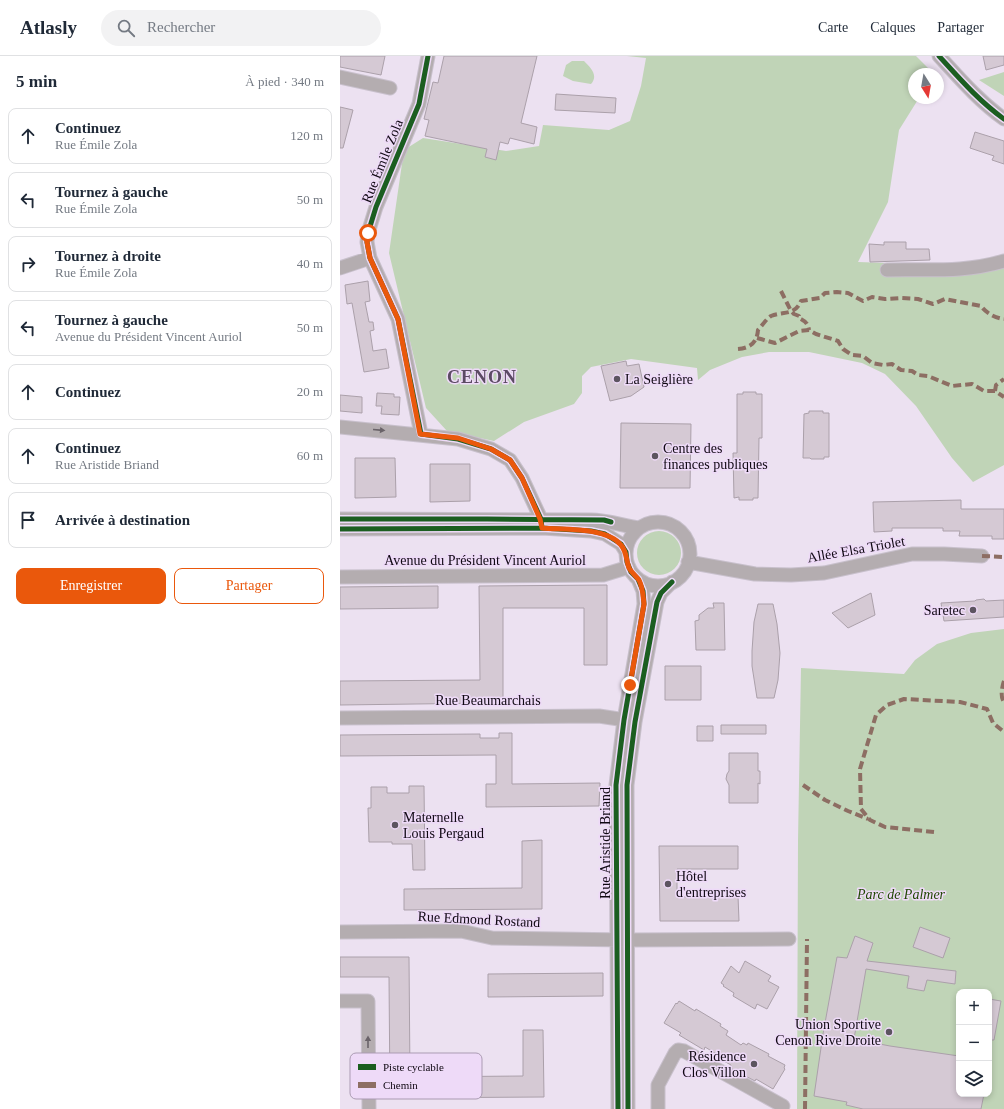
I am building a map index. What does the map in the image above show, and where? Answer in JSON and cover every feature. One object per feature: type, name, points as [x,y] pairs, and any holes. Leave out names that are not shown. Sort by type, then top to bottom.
[{"type":"street","name":"Rue Émile Zola","points":[[420,434],[398,319],[370,258],[367,242],[368,233],[376,207],[419,104],[428,56]]},
{"type":"street","points":[[939,56],[973,94],[1004,119]]},
{"type":"street","points":[[340,77],[390,88]]},
{"type":"street","points":[[340,268],[370,258]]},
{"type":"street","points":[[887,270],[951,270],[985,267],[1004,261]]},
{"type":"street","points":[[340,427],[458,438],[491,449],[510,460],[522,478],[541,524]]},
{"type":"street","name":"Avenue du Président Vincent Auriol","points":[[340,519],[541,524],[605,534],[621,544],[626,552]]},
{"type":"street","name":"Avenue du Président Vincent Auriol","points":[[340,529],[541,524],[604,520],[628,527],[639,528]]},
{"type":"street","points":[[648,523],[667,523],[676,527],[683,534],[688,543],[690,552],[685,570],[680,577],[664,585],[655,586],[646,584],[631,572],[627,562],[626,552],[632,534],[639,528],[648,523]]},
{"type":"street","name":"Allée Elsa Triolet","points":[[688,562],[755,574],[791,575],[824,573],[912,554],[982,556]]},
{"type":"street","name":"Avenue du Président Vincent Auriol","points":[[340,577],[603,575],[629,567]]},
{"type":"street","name":"Rue Aristide Briand","points":[[630,721],[644,604],[638,579]]},
{"type":"street","name":"Rue Aristide Briand","points":[[628,1109],[622,940],[616,857],[616,785],[657,602],[661,593],[672,582]]},
{"type":"street","name":"Rue Beaumarchais","points":[[340,718],[599,716],[630,721]]},
{"type":"street","name":"Rue Edmond Rostand","points":[[340,932],[461,932],[492,938],[622,940],[789,939]]},
{"type":"street","name":"Rue Aristide Briand","points":[[618,1109],[622,940]]},
{"type":"street","points":[[340,1001],[368,1001],[368,1053]]},
{"type":"street","points":[[658,1109],[658,1085],[678,1050],[684,1051],[783,1106]]},
{"type":"street","points":[[369,1099],[369,1109]]},
{"type":"green space","points":[[627,56],[916,56],[928,68],[908,68],[908,104],[915,104],[899,130],[888,202],[858,262],[1004,267],[1004,465],[973,482],[952,458],[916,406],[885,374],[862,363],[809,352],[769,352],[742,357],[710,370],[698,380],[697,368],[631,359],[591,367],[582,376],[582,393],[574,404],[524,422],[494,441],[447,431],[426,408],[389,253],[404,150],[423,138],[506,151],[539,146],[543,125],[609,130],[630,121],[641,86],[646,58]]},
{"type":"green space","points":[[572,61],[584,61],[589,66],[594,74],[591,84],[573,81],[563,76],[566,65]]},
{"type":"green space","points":[[1004,72],[1004,96],[979,80]]},
{"type":"green space","points":[[663,531],[675,537],[680,545],[680,561],[675,569],[667,574],[655,575],[643,569],[638,561],[637,549],[643,537],[651,532]]},
{"type":"green space","name":"Parc de Palmer","points":[[1004,629],[1004,1109],[797,1109],[798,841],[801,668],[904,674],[915,660],[937,644],[971,633]]},
{"type":"building","points":[[340,56],[385,56],[381,75],[340,67]]},
{"type":"building","points":[[444,56],[537,56],[521,123],[537,127],[534,144],[510,138],[508,144],[500,142],[496,160],[485,157],[487,149],[425,136],[429,120],[424,119],[433,82],[438,83]]},
{"type":"building","points":[[983,56],[1004,56],[1004,65],[986,70]]},
{"type":"building","points":[[556,94],[616,98],[615,113],[555,110]]},
{"type":"building","points":[[340,107],[353,110],[343,148],[340,148]]},
{"type":"building","points":[[975,132],[1004,141],[1004,164],[992,160],[994,156],[970,148]]},
{"type":"building","points":[[884,242],[906,242],[906,249],[929,249],[930,260],[870,262],[869,244],[884,245]]},
{"type":"building","points":[[368,281],[370,301],[365,302],[369,322],[373,322],[374,330],[370,331],[373,351],[386,349],[389,368],[364,372],[352,303],[347,304],[345,285]]},
{"type":"building","name":"La Seiglière","points":[[626,361],[627,366],[639,364],[644,387],[631,396],[610,401],[601,366]]},
{"type":"building","points":[[743,392],[756,392],[756,394],[762,394],[762,438],[759,438],[758,498],[753,498],[753,500],[739,500],[739,497],[734,498],[733,453],[737,453],[737,394],[743,394]]},
{"type":"building","points":[[377,393],[394,394],[394,397],[400,397],[399,415],[381,414],[382,406],[376,406]]},
{"type":"building","points":[[340,395],[362,397],[362,413],[340,411]]},
{"type":"building","points":[[809,411],[823,411],[823,413],[829,413],[829,457],[824,457],[824,459],[803,458],[804,414],[809,413]]},
{"type":"building","name":"Centre des finances publiques","points":[[621,423],[691,424],[690,488],[620,488]]},
{"type":"building","points":[[355,458],[395,458],[396,497],[355,498]]},
{"type":"building","points":[[430,464],[470,464],[470,501],[430,502]]},
{"type":"building","points":[[961,500],[961,509],[1004,509],[1004,539],[992,539],[992,536],[959,536],[960,531],[943,531],[943,528],[892,528],[892,531],[874,532],[873,502]]},
{"type":"building","points":[[607,585],[607,665],[584,665],[584,608],[503,608],[503,701],[491,701],[491,703],[340,705],[340,681],[480,680],[479,586]]},
{"type":"building","points":[[438,586],[438,608],[340,609],[340,587]]},
{"type":"building","points":[[871,593],[875,615],[848,628],[832,613]]},
{"type":"building","name":"Saretec","points":[[984,599],[986,601],[1004,600],[1004,617],[944,621],[941,603]]},
{"type":"building","points":[[713,603],[724,603],[725,650],[696,650],[695,621],[699,620],[699,615],[708,608],[714,608]]},
{"type":"building","points":[[758,604],[773,604],[777,624],[780,653],[778,680],[774,698],[757,698],[752,666],[752,651],[754,622]]},
{"type":"building","points":[[665,666],[701,666],[701,700],[665,700]]},
{"type":"building","points":[[721,725],[766,725],[766,734],[721,734]]},
{"type":"building","points":[[697,726],[713,726],[713,741],[697,741]]},
{"type":"building","points":[[499,733],[512,733],[512,784],[600,783],[599,806],[486,807],[486,784],[496,784],[496,755],[340,756],[340,735],[480,734],[480,738],[499,738]]},
{"type":"building","points":[[729,753],[758,753],[760,784],[758,783],[758,803],[729,803],[729,785],[726,779],[729,771]]},
{"type":"building","points":[[409,786],[424,786],[425,870],[413,870],[412,844],[369,842],[368,808],[371,808],[371,787],[387,787],[387,793],[409,793]]},
{"type":"building","points":[[542,840],[542,909],[404,910],[404,889],[522,888],[522,841]]},
{"type":"building","name":"Hôtel d'entreprises","points":[[659,846],[738,846],[738,869],[677,869],[677,897],[738,896],[739,921],[660,921]]},
{"type":"building","points":[[920,927],[950,938],[943,958],[913,947]]},
{"type":"building","points":[[855,936],[873,943],[867,961],[956,971],[955,984],[927,980],[924,991],[907,988],[909,976],[866,969],[854,1039],[956,1056],[956,1097],[983,1097],[981,1109],[863,1109],[846,1105],[847,1102],[814,1096],[823,1034],[837,957],[847,958]]},
{"type":"building","points":[[340,957],[409,957],[410,1053],[390,1053],[389,977],[340,977]]},
{"type":"building","points":[[745,961],[771,976],[768,981],[779,987],[767,1009],[757,1004],[755,1009],[733,996],[734,993],[721,983],[731,966],[739,973]]},
{"type":"building","points":[[603,973],[603,996],[488,997],[488,974]]},
{"type":"building","points":[[992,1000],[1001,1001],[994,1040],[992,1040]]},
{"type":"building","points":[[679,1001],[721,1024],[720,1026],[728,1031],[726,1035],[741,1045],[743,1043],[747,1045],[748,1043],[769,1054],[768,1056],[785,1065],[785,1069],[773,1089],[756,1079],[755,1081],[730,1068],[731,1065],[722,1060],[723,1058],[705,1047],[704,1050],[679,1035],[681,1033],[664,1023],[676,1003],[677,1004]]},
{"type":"building","points":[[523,1030],[543,1030],[544,1097],[482,1097],[482,1076],[523,1076]]},
{"type":"marked path","points":[[781,291],[791,311],[806,322],[809,330]]},
{"type":"marked path","points":[[738,349],[752,344],[756,338],[758,330],[771,316],[792,311],[801,301],[820,298],[825,293],[848,293],[863,301],[872,297],[885,299],[901,298],[918,299],[933,304],[945,299],[981,306],[991,315],[1004,319]]},
{"type":"marked path","points":[[757,338],[775,343],[799,331],[809,330],[816,334],[838,341],[843,349],[852,355],[863,356],[872,363],[883,365],[892,364],[901,370],[912,371],[918,375],[928,376],[952,386],[972,384],[984,391],[995,391],[1004,397]]},
{"type":"marked path","points":[[995,391],[996,385],[1004,379]]},
{"type":"marked path","points":[[982,556],[1004,557]]},
{"type":"marked path","points":[[1004,681],[1002,689],[1004,702]]},
{"type":"marked path","points":[[934,832],[885,827],[870,820],[861,809],[860,769],[876,715],[887,705],[904,699],[960,702],[987,709],[993,723],[1004,732]]},
{"type":"marked path","points":[[803,785],[825,800],[868,819]]},
{"type":"marked path","points":[[805,1109],[807,939]]},
{"type":"cycle path","points":[[428,56],[419,104],[376,207],[368,233],[367,242],[370,258],[398,319],[421,434],[458,439],[491,449],[510,460],[522,478],[541,519],[542,528]]},
{"type":"cycle path","points":[[939,56],[978,97],[1004,119]]},
{"type":"cycle path","points":[[340,519],[604,520],[611,522]]},
{"type":"cycle path","points":[[340,529],[542,528],[591,531],[605,534],[621,544],[626,552],[627,562],[631,572],[638,579],[643,591],[644,604],[624,720],[616,785],[618,1109]]},
{"type":"cycle path","points":[[628,1109],[627,785],[635,722],[657,602],[661,593],[672,582]]},
{"type":"place","name":"La Seiglière","points":[[617,379]]},
{"type":"place","name":"Centre des finances publiques","points":[[655,456]]},
{"type":"place","name":"Saretec","points":[[973,610]]},
{"type":"place","name":"Maternelle Louis Pergaud","points":[[395,825]]},
{"type":"place","name":"Hôtel d'entreprises","points":[[668,884]]},
{"type":"place","name":"Union Sportive Cenon Rive Droite","points":[[889,1032]]},
{"type":"place","name":"Résidence Clos Villon","points":[[754,1064]]},
{"type":"district","name":"CENON","points":[[482,377]]},
{"type":"route","points":[[368,233],[367,242],[370,258],[398,319],[420,434],[458,438],[491,449],[510,460],[522,478],[538,514],[542,528],[591,531],[605,534],[621,544],[626,552],[627,562],[631,572],[638,579],[644,604],[630,685]]}]
